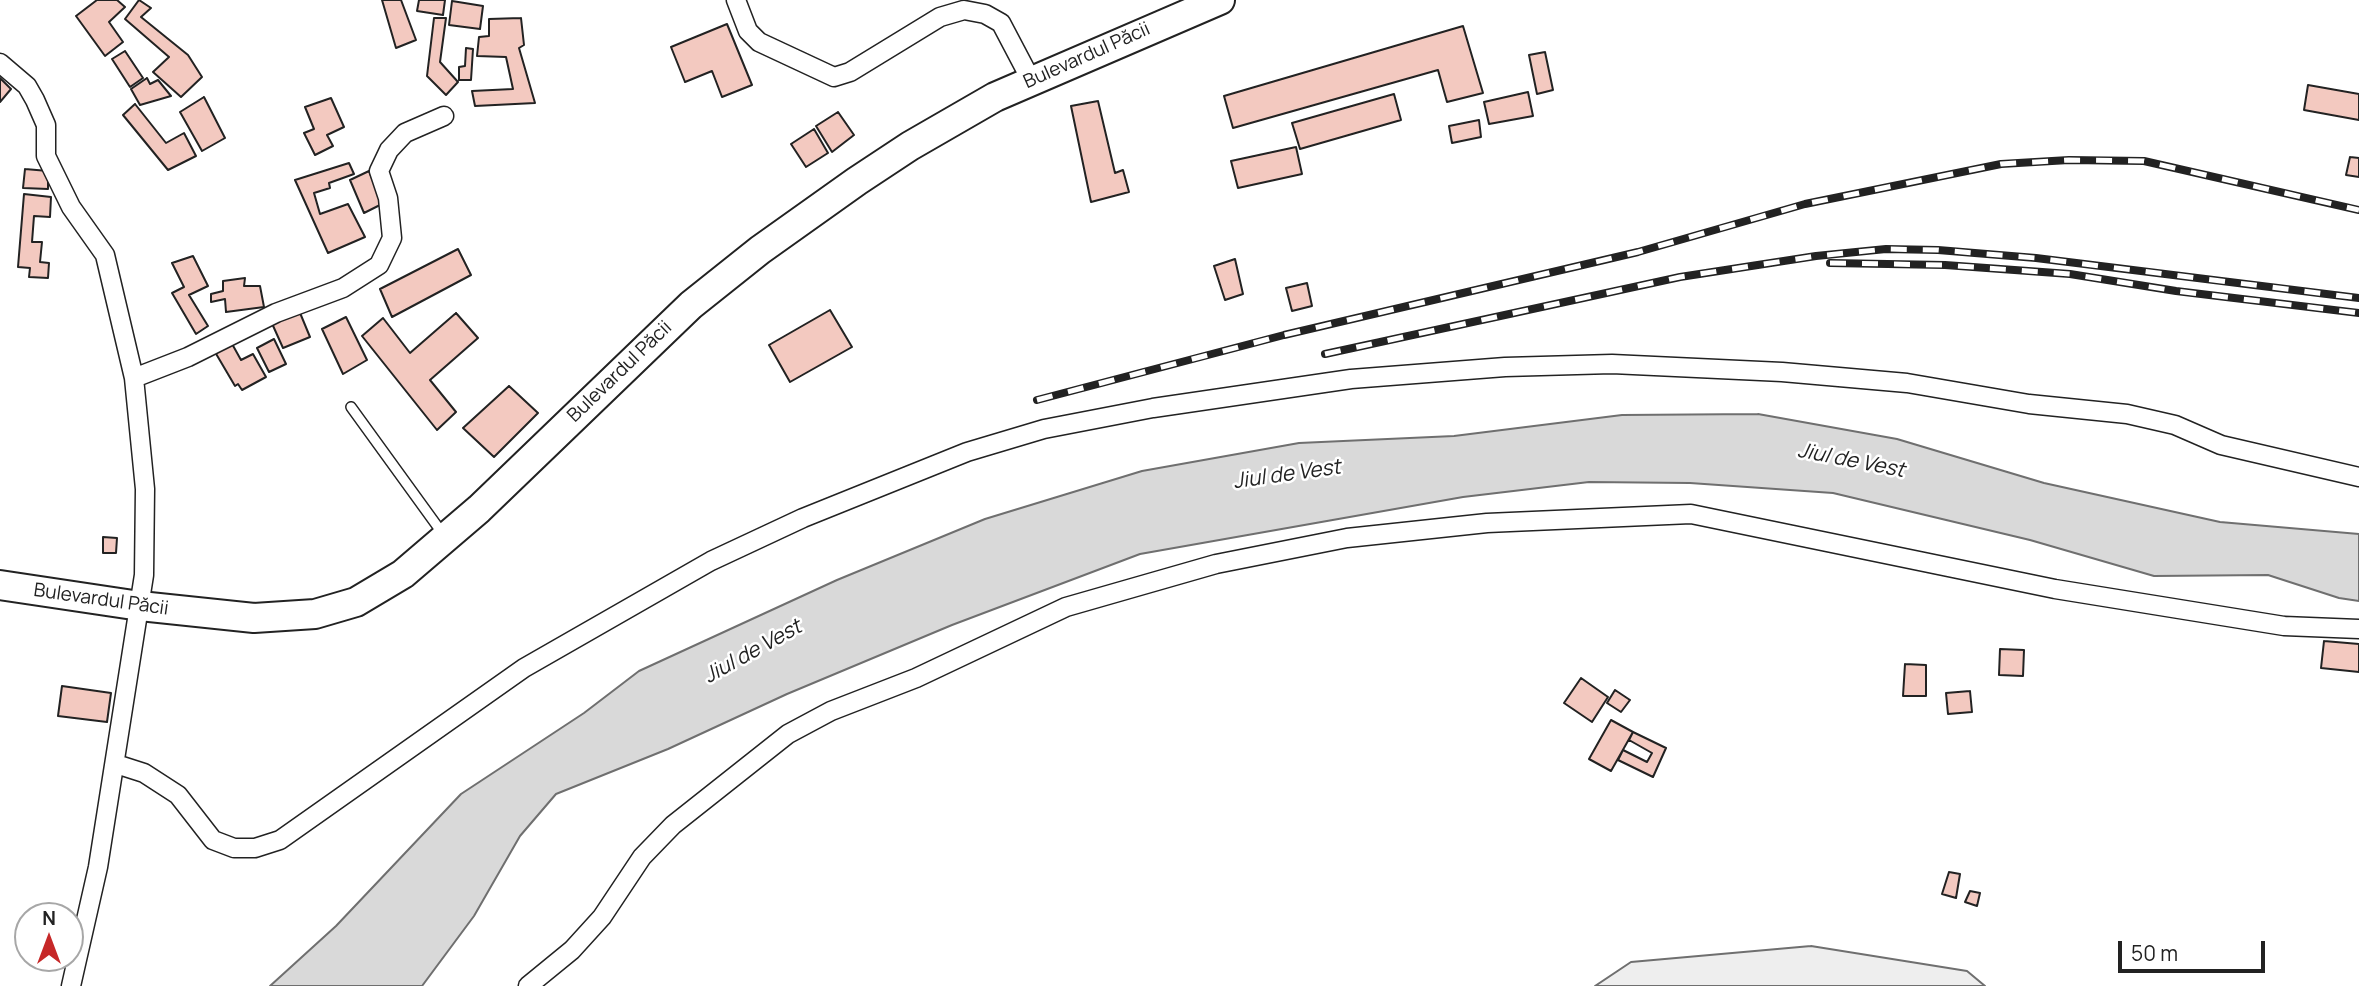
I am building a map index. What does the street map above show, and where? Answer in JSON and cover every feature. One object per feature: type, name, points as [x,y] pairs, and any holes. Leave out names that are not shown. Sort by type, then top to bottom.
[{"type":"main road","name":"Bulevardul Păcii","points":[[0,584],[140,606],[254,618],[315,614],[356,602],[380,589],[446,538],[668,325],[720,281],[910,146],[1031,80],[1220,0]]},
{"type":"street","points":[[736,0],[748,31],[759,42],[834,77],[850,72],[940,18],[964,10],[985,14],[1001,23],[1031,80]]},
{"type":"street","points":[[0,63],[27,86],[35,100],[46,125],[46,156],[71,207],[105,256],[134,377],[145,489],[140,606],[89,916],[71,986]]},
{"type":"street","points":[[134,377],[188,357],[276,313],[343,288],[379,265],[392,238],[388,198],[379,171],[389,150],[405,133],[444,116]]},
{"type":"street","points":[[116,764],[163,783],[178,795],[213,840],[234,848],[255,848],[280,840],[524,668],[711,561],[803,518],[967,452],[1044,429],[1153,408],[1351,379],[1505,367],[1612,364],[1782,372],[1907,383],[2029,404],[2127,414],[2175,425],[2221,445],[2359,477]]},
{"type":"street","points":[[528,986],[572,950],[602,918],[642,857],[673,825],[758,757],[809,723],[916,678],[1066,607],[1216,564],[1347,538],[1488,523],[1691,514],[2109,598],[2284,626],[2359,629]]},
{"type":"lane","points":[[351,407],[446,538]]},
{"type":"shaded area","points":[[1811,946],[1967,971],[1985,986],[1595,986],[1631,962]]},
{"type":"water","name":"Jiul de Vest","points":[[1758,414],[1897,439],[2044,483],[2220,522],[2359,534],[2359,601],[2339,598],[2268,575],[2154,576],[2030,540],[1833,493],[1690,483],[1589,482],[1463,497],[1140,554],[952,625],[787,694],[668,749],[556,794],[520,836],[474,916],[422,986],[270,986],[336,926],[461,794],[584,713],[639,671],[837,580],[985,519],[1142,471],[1299,443],[1454,436],[1622,415]]},
{"type":"building","points":[[97,0],[117,0],[125,7],[109,22],[123,42],[105,56],[76,16]]},
{"type":"building","points":[[139,0],[151,8],[141,17],[188,55],[202,77],[181,97],[153,72],[169,57],[125,19]]},
{"type":"building","points":[[382,0],[401,0],[416,40],[396,48]]},
{"type":"building","points":[[419,0],[445,0],[443,15],[417,11]]},
{"type":"building","points":[[452,1],[483,6],[480,29],[449,25]]},
{"type":"building","points":[[434,18],[446,18],[440,62],[458,82],[446,95],[427,76]]},
{"type":"building","points":[[521,18],[524,45],[519,48],[535,103],[475,106],[472,91],[513,89],[506,57],[477,56],[479,37],[489,36],[489,19]]},
{"type":"building","points":[[727,24],[752,85],[722,97],[712,71],[685,82],[671,47]]},
{"type":"building","points":[[1463,26],[1483,93],[1447,102],[1438,70],[1233,128],[1224,96]]},
{"type":"building","points":[[466,48],[473,49],[471,80],[459,80],[459,67],[465,66]]},
{"type":"building","points":[[125,51],[143,78],[130,87],[112,59]]},
{"type":"building","points":[[1545,52],[1553,90],[1537,94],[1529,55]]},
{"type":"building","points":[[0,78],[11,89],[0,102]]},
{"type":"building","points":[[147,78],[150,84],[158,80],[171,96],[140,105],[131,89]]},
{"type":"building","points":[[2308,85],[2359,94],[2359,120],[2304,110]]},
{"type":"building","points":[[1528,92],[1533,116],[1489,124],[1484,102]]},
{"type":"building","points":[[1394,94],[1401,120],[1300,149],[1292,123]]},
{"type":"building","points":[[204,97],[225,138],[202,151],[180,112]]},
{"type":"building","points":[[331,98],[344,127],[327,135],[333,146],[315,155],[304,133],[314,129],[305,107]]},
{"type":"building","points":[[1098,101],[1115,173],[1123,170],[1129,192],[1091,202],[1071,106]]},
{"type":"building","points":[[135,104],[166,143],[184,133],[196,156],[168,170],[123,115]]},
{"type":"building","points":[[838,112],[854,135],[832,152],[816,126]]},
{"type":"building","points":[[1479,120],[1481,137],[1452,143],[1449,126]]},
{"type":"building","points":[[814,129],[828,153],[806,167],[791,144]]},
{"type":"building","points":[[1296,147],[1302,174],[1238,188],[1231,161]]},
{"type":"building","points":[[2350,157],[2359,158],[2359,177],[2346,175]]},
{"type":"building","points":[[349,163],[354,174],[329,183],[330,188],[314,193],[320,214],[348,204],[365,237],[328,253],[295,180]]},
{"type":"building","points":[[25,169],[48,171],[48,189],[23,188]]},
{"type":"building","points":[[369,171],[382,204],[364,213],[350,180]]},
{"type":"building","points":[[24,194],[51,197],[50,217],[34,216],[32,242],[42,242],[40,262],[49,263],[48,278],[29,277],[30,268],[18,267]]},
{"type":"building","points":[[458,249],[471,275],[392,317],[380,289]]},
{"type":"building","points":[[193,256],[208,286],[189,295],[208,326],[196,334],[172,293],[184,287],[172,263]]},
{"type":"building","points":[[1235,259],[1243,294],[1225,300],[1214,266]]},
{"type":"building","points":[[245,278],[244,286],[260,286],[264,307],[226,312],[225,299],[211,302],[211,294],[223,291],[223,281]]},
{"type":"building","points":[[1307,283],[1312,306],[1292,311],[1286,288]]},
{"type":"building","points":[[298,308],[310,337],[283,348],[270,319]]},
{"type":"building","points":[[830,310],[852,347],[790,382],[769,345]]},
{"type":"building","points":[[456,313],[478,338],[430,380],[456,412],[437,430],[362,336],[383,318],[410,353]]},
{"type":"building","points":[[346,317],[367,360],[343,374],[322,329]]},
{"type":"building","points":[[274,339],[286,364],[269,372],[257,348]]},
{"type":"building","points":[[231,342],[241,360],[253,354],[266,377],[242,390],[238,384],[235,386],[215,352]]},
{"type":"building","points":[[509,386],[538,413],[494,457],[463,428]]},
{"type":"building","points":[[103,537],[117,538],[116,553],[103,553]]},
{"type":"building","points":[[2324,641],[2359,644],[2359,672],[2321,668]]},
{"type":"building","points":[[2000,649],[2024,650],[2023,676],[1999,675]]},
{"type":"building","points":[[1905,664],[1926,665],[1926,696],[1903,696]]},
{"type":"building","points":[[1581,678],[1608,697],[1592,722],[1564,703]]},
{"type":"building","points":[[62,686],[111,693],[107,722],[58,716]]},
{"type":"building","points":[[1615,690],[1630,700],[1621,712],[1607,703]]},
{"type":"building","points":[[1970,691],[1972,712],[1948,714],[1946,693]]},
{"type":"building","points":[[1611,720],[1633,732],[1611,771],[1589,759]]},
{"type":"building","points":[[1633,732],[1666,748],[1653,777],[1618,760],[1623,750],[1647,762],[1652,753],[1629,740]]},
{"type":"building","points":[[1949,872],[1960,874],[1956,898],[1942,894]]},
{"type":"building","points":[[1970,891],[1980,893],[1977,906],[1965,902]]},
{"type":"railway","points":[[1037,400],[1284,335],[1638,252],[1805,204],[2001,164],[2069,160],[2144,161],[2359,210]]},
{"type":"railway","points":[[1325,354],[1680,277],[1816,256],[1886,249],[1938,250],[2036,258],[2359,298]]},
{"type":"railway","points":[[1830,263],[1945,265],[2070,274],[2176,291],[2359,313]]}]
